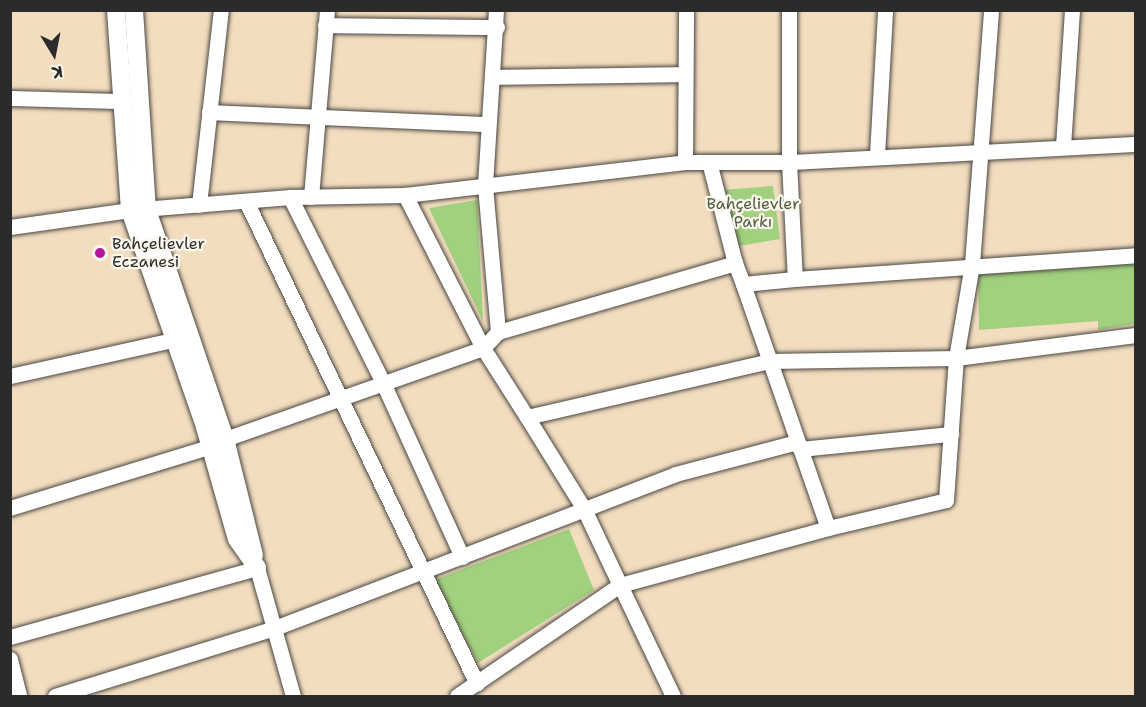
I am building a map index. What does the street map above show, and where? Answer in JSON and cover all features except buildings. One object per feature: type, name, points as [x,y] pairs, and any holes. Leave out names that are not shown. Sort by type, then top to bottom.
[{"type":"street","points":[[116,10],[119,101],[138,210],[173,340],[218,443]]},
{"type":"street","points":[[134,10],[138,210],[218,443],[237,539],[257,568],[272,629],[293,696]]},
{"type":"street","points":[[199,206],[221,10]]},
{"type":"street","points":[[496,10],[494,77],[487,124],[485,186],[498,332]]},
{"type":"street","points":[[685,162],[683,74],[686,10]]},
{"type":"street","points":[[789,10],[789,162],[795,279]]},
{"type":"street","points":[[877,155],[885,10]]},
{"type":"street","points":[[457,696],[620,585],[828,528],[946,500],[956,358],[972,264],[991,10]]},
{"type":"street","points":[[1063,146],[1072,10]]},
{"type":"street","points":[[311,197],[315,118],[326,18],[497,27]]},
{"type":"street","points":[[494,77],[683,74]]},
{"type":"street","points":[[10,98],[119,101]]},
{"type":"street","points":[[210,112],[487,124]]},
{"type":"street","points":[[10,227],[138,210],[290,197],[405,195],[685,162],[789,162],[980,149],[1136,144]]},
{"type":"street","points":[[709,162],[735,263],[828,528]]},
{"type":"street","points":[[405,195],[483,348],[584,509],[673,696]]},
{"type":"street","points":[[290,197],[384,385],[462,557]]},
{"type":"street","points":[[246,201],[343,399],[423,574],[477,684]]},
{"type":"street","points":[[743,284],[972,264],[1136,255]]},
{"type":"street","points":[[10,508],[218,443],[384,385],[483,348],[498,332],[735,263]]},
{"type":"street","points":[[527,417],[769,361],[956,358],[1136,335]]},
{"type":"street","points":[[10,376],[173,340]]},
{"type":"street","points":[[55,696],[272,629],[423,574],[675,474],[798,445],[951,434]]},
{"type":"street","points":[[10,637],[257,568]]},
{"type":"street","points":[[10,659],[19,696]]},
{"type":"green space","name":"Bahçelievler Parkı","points":[[773,186],[780,239],[739,246],[721,190]]},
{"type":"green space","points":[[477,200],[483,321],[429,208]]},
{"type":"green space","points":[[1135,263],[1135,324],[1098,330],[1098,321],[979,330],[978,271]]},
{"type":"green space","points":[[569,529],[594,590],[478,663],[434,580]]},
{"type":"place","name":"Bahçelievler Eczanesi","points":[[100,253]]}]
